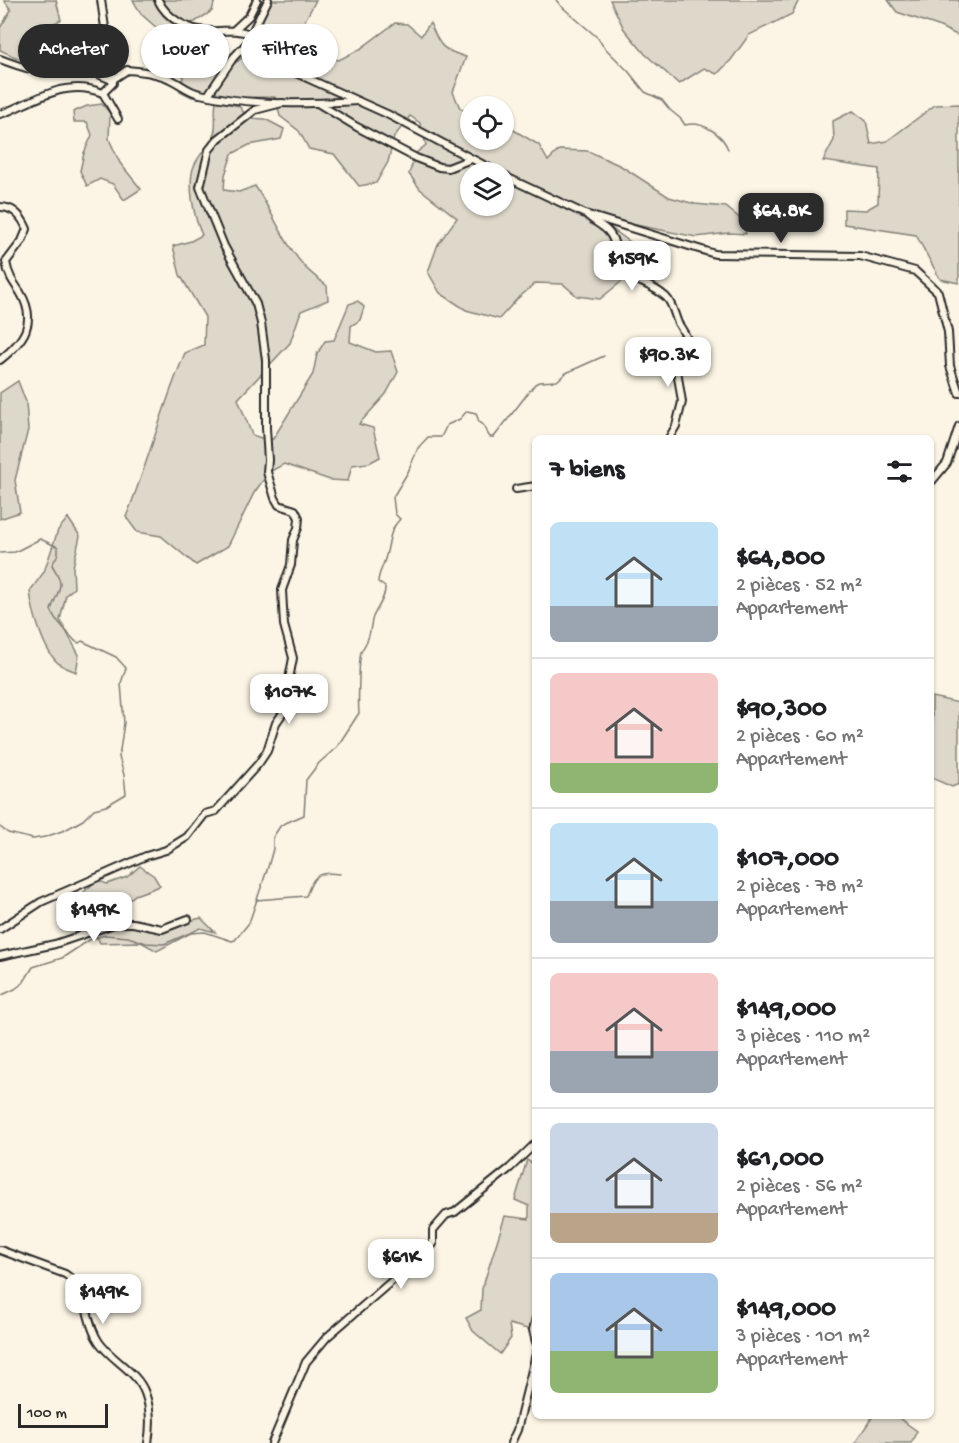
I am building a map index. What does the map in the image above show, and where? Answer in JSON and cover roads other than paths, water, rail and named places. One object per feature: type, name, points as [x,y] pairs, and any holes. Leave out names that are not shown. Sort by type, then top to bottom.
[{"type":"street","points":[[101,0],[113,83],[103,93]]},
{"type":"street","points":[[158,0],[169,16],[180,23],[209,32],[235,29],[241,31]]},
{"type":"street","points":[[235,29],[249,16],[256,0]]},
{"type":"street","points":[[256,24],[268,0]]},
{"type":"street","points":[[208,95],[241,50]]},
{"type":"street","points":[[0,59],[45,73],[63,72],[78,66],[112,80]]},
{"type":"street","points":[[112,80],[127,70],[165,77],[185,89],[235,100],[282,103],[358,100]]},
{"type":"street","points":[[308,78],[358,100],[477,162]]},
{"type":"street","points":[[0,114],[54,91],[88,87],[103,93],[118,119]]},
{"type":"street","points":[[338,91],[343,107],[341,116]]},
{"type":"street","points":[[0,929],[41,902],[166,850],[187,837],[205,814],[216,811],[259,763],[267,751],[276,723],[289,704],[289,679],[293,658],[284,625],[282,590],[291,565],[293,540],[299,519],[295,510],[279,505],[267,472],[266,360],[256,303],[224,246],[200,188],[209,150],[218,139],[255,110],[282,103]]},
{"type":"street","points":[[317,103],[416,158],[439,167],[448,168],[471,159]]},
{"type":"street","points":[[514,181],[585,214],[715,254],[860,256],[915,271],[938,292],[948,332],[950,366],[959,393]]},
{"type":"street","points":[[0,207],[4,206],[18,214],[27,229],[22,241],[6,262],[7,272],[27,307],[28,319],[27,330],[16,347],[0,360]]},
{"type":"street","points":[[585,214],[612,235],[614,242],[604,265],[606,268],[642,283],[665,297],[686,334],[689,347],[677,370],[682,402],[676,426],[671,435]]},
{"type":"street","points":[[667,374],[676,358],[687,353]]},
{"type":"street","points":[[947,463],[959,426]]},
{"type":"street","points":[[934,479],[959,443]]},
{"type":"street","points":[[516,489],[532,487]]},
{"type":"street","points":[[0,956],[55,945],[117,923],[133,923],[162,929],[188,919]]},
{"type":"street","points":[[272,1443],[306,1362],[327,1337],[393,1280],[418,1264],[433,1244],[433,1230],[446,1215],[455,1212],[510,1168],[532,1147]]},
{"type":"street","points":[[0,1250],[74,1280],[81,1290],[92,1328],[99,1342],[136,1378],[144,1391],[150,1412],[148,1443]]},
{"type":"street","points":[[511,1443],[532,1369]]},
{"type":"waterway","points":[[556,0],[598,38],[645,92],[662,100],[685,125],[704,126],[716,133],[728,149]]},
{"type":"waterway","points":[[0,996],[23,983],[33,967],[62,958],[91,939],[105,935],[164,944],[190,933],[205,932],[235,940],[249,923],[268,867],[273,849],[273,837],[281,825],[304,815],[306,780],[319,763],[337,747],[359,713],[361,652],[373,617],[384,595],[385,587],[378,582],[379,576],[391,533],[400,519],[395,514],[393,497],[408,472],[418,448],[428,437],[441,437],[447,425],[460,419],[467,411],[476,413],[488,435],[494,437],[535,384],[557,381],[566,373],[604,356]]},
{"type":"waterway","points":[[0,553],[15,552],[40,539],[58,547],[58,554],[52,565],[60,583],[51,610],[55,618],[75,641],[79,643],[82,641],[116,657],[126,668],[121,683],[124,723],[119,757],[126,794],[106,806],[94,809],[83,820],[65,830],[45,837],[33,839],[8,833],[0,827]]},
{"type":"waterway","points":[[256,900],[306,896],[317,876],[326,873],[340,874]]}]
